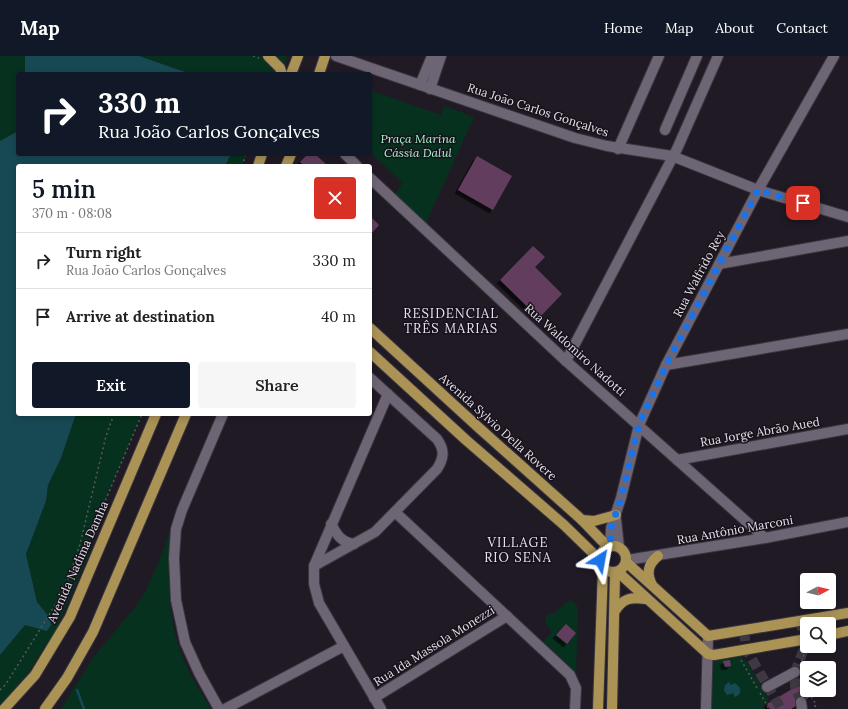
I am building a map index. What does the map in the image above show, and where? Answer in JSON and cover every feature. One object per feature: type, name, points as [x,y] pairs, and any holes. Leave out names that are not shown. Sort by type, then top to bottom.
[{"type":"main road","points":[[268,56],[280,68],[281,72]]},
{"type":"main road","points":[[292,72],[298,56]]},
{"type":"main road","points":[[320,72],[325,56]]},
{"type":"main road","name":"Avenida Sylvio Della Rovere","points":[[372,330],[612,547]]},
{"type":"main road","points":[[372,354],[466,440],[564,525],[601,564],[610,572],[617,573],[708,654],[714,655],[800,640]]},
{"type":"main road","name":"Avenida Nadima Damha","points":[[4,709],[35,675],[70,617],[155,416]]},
{"type":"main road","points":[[45,709],[68,678],[93,632],[185,416]]},
{"type":"main road","points":[[466,440],[478,427]]},
{"type":"main road","points":[[582,520],[594,520],[616,515]]},
{"type":"main road","points":[[598,709],[602,552],[612,547],[625,553],[627,561],[708,636],[848,613]]},
{"type":"main road","points":[[652,585],[649,570],[653,561],[658,556]]},
{"type":"main road","points":[[617,573],[623,569],[627,561]]},
{"type":"main road","points":[[612,709],[617,573]]},
{"type":"main road","points":[[615,611],[618,605],[626,599],[636,597],[646,599]]},
{"type":"main road","points":[[836,634],[848,631]]},
{"type":"street","name":"Rua João Carlos Gonçalves","points":[[336,56],[575,138],[618,148],[655,152],[672,156],[758,190],[848,217]]},
{"type":"street","points":[[425,87],[432,56]]},
{"type":"street","points":[[425,87],[441,56]]},
{"type":"street","points":[[618,148],[659,56]]},
{"type":"street","points":[[665,130],[696,56]]},
{"type":"street","points":[[566,361],[677,149],[718,56]]},
{"type":"street","name":"Rua Walfrido Rey","points":[[612,547],[616,515],[639,424],[666,365],[758,190],[834,56]]},
{"type":"street","points":[[347,156],[356,164]]},
{"type":"street","name":"Rua Waldomiro Nadotti","points":[[372,180],[566,361],[639,424],[677,460],[765,538]]},
{"type":"street","points":[[720,264],[848,241]]},
{"type":"street","points":[[666,365],[848,334]]},
{"type":"street","points":[[314,566],[376,532],[437,469],[443,460],[441,444],[437,439],[372,380]]},
{"type":"street","points":[[381,709],[319,603],[314,584],[314,566],[388,394]]},
{"type":"street","points":[[219,709],[198,673],[185,642],[176,600],[174,558],[176,529],[182,510],[222,416]]},
{"type":"street","name":"Rua Jorge Abrão Aued","points":[[677,460],[848,429]]},
{"type":"street","points":[[395,512],[570,675],[576,688],[575,709]]},
{"type":"street","name":"Rua Antônio Marconi","points":[[627,561],[765,538],[848,522]]},
{"type":"street","points":[[332,524],[339,538],[347,543],[354,544]]},
{"type":"street","name":"Rua Ida Massola Monezzi","points":[[374,698],[507,616]]},
{"type":"street","points":[[706,709],[708,636]]},
{"type":"street","points":[[225,709],[344,646]]},
{"type":"street","points":[[767,686],[797,672]]},
{"type":"path","points":[[0,690],[6,684],[57,602],[70,575],[80,544],[106,436],[113,416]]},
{"type":"path","points":[[92,541],[95,525],[141,416]]},
{"type":"path","points":[[803,653],[797,672],[816,704],[814,709]]},
{"type":"path","points":[[738,659],[742,660],[769,709]]},
{"type":"green space","points":[[0,56],[25,56],[25,72],[16,72],[16,132],[0,141]]},
{"type":"green space","points":[[139,56],[287,56],[283,72],[185,72]]},
{"type":"green space","name":"Praça Marina Cássia Dalul","points":[[372,91],[441,115],[444,106],[474,117],[425,225],[394,195],[403,183],[372,154]]},
{"type":"green space","points":[[230,156],[245,156],[243,164],[226,164]]},
{"type":"green space","points":[[75,416],[141,416],[95,525],[91,549],[56,630],[26,676],[0,705],[0,655],[25,625],[35,627],[50,618],[37,602],[26,554],[46,501],[48,485],[61,458]]},
{"type":"green space","points":[[172,523],[169,591],[173,625],[186,665],[211,709],[61,709],[92,659],[136,606],[146,591],[164,549]]},
{"type":"green space","points":[[570,600],[578,607],[576,672],[543,642],[551,633],[551,630],[545,623],[546,617],[551,613],[554,613]]},
{"type":"green space","points":[[740,657],[747,662],[769,700],[763,704],[766,709],[709,709],[713,664],[717,660]]},
{"type":"water","points":[[25,56],[139,56],[185,72],[25,72]]},
{"type":"water","points":[[16,132],[16,156],[230,156],[226,164],[16,164],[16,416],[75,416],[61,458],[48,485],[46,501],[26,554],[37,602],[50,618],[51,625],[47,631],[25,625],[0,655],[0,141]]},
{"type":"water","points":[[729,682],[731,685],[735,683],[740,688],[740,693],[735,697],[733,693],[727,695],[724,690],[725,685]]},
{"type":"building","points":[[306,156],[317,156],[326,164],[302,164],[300,162]]},
{"type":"building","points":[[477,156],[512,176],[493,210],[458,190]]},
{"type":"building","points":[[372,218],[379,225],[372,233]]},
{"type":"building","points":[[533,246],[545,257],[535,267],[562,294],[539,318],[500,280]]},
{"type":"building","points":[[566,624],[576,633],[567,644],[556,635]]},
{"type":"building","points":[[730,660],[731,666],[725,667],[723,661]]},
{"type":"building","points":[[800,684],[800,697],[810,697],[791,709],[770,709],[767,704]]},
{"type":"waterway","points":[[77,690],[84,709]]},
{"type":"tunnel","points":[[744,631],[746,649],[781,709]]},
{"type":"tunnel","points":[[801,702],[795,687],[795,672],[802,653]]},
{"type":"district","name":"RESIDENCIAL TRÊS MARIAS","points":[[451,320]]},
{"type":"district","name":"VILLAGE RIO SENA","points":[[518,550]]},
{"type":"route","points":[[600,560],[601,554],[610,546],[611,528],[621,498],[626,470],[639,424],[666,365],[758,190],[803,203]]}]
